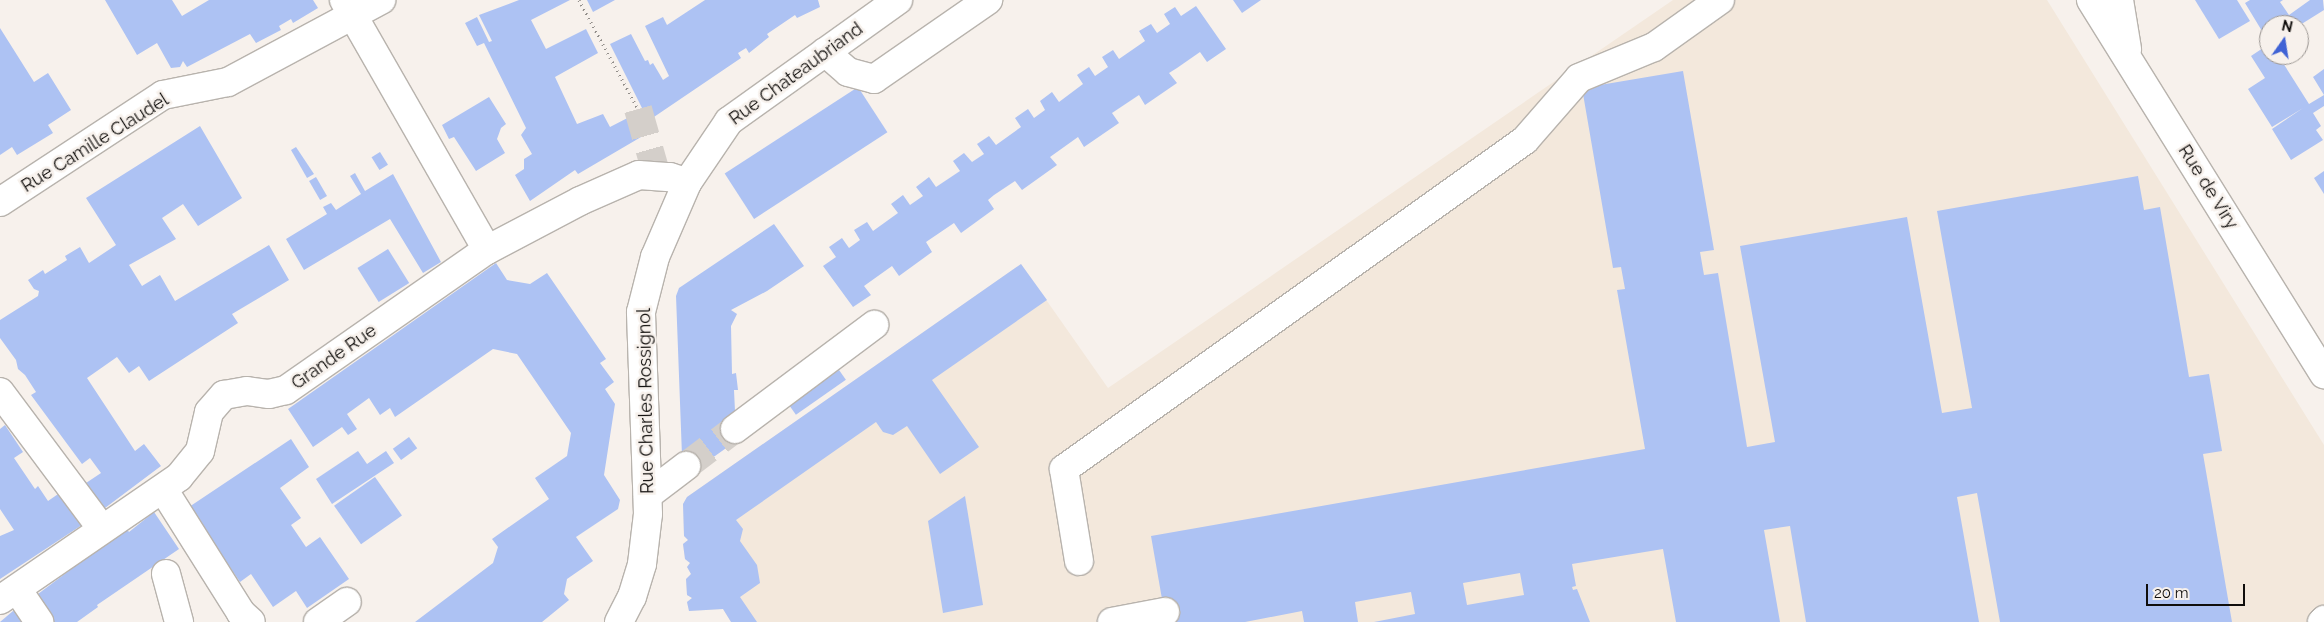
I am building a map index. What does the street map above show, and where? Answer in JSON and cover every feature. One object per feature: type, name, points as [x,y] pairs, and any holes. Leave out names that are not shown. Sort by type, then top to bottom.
[{"type":"street","name":"Rue Camille Claudel","points":[[0,202],[163,95],[228,82],[348,7],[380,0]]},
{"type":"street","name":"Rue Chateaubriand","points":[[687,183],[729,121],[898,0]]},
{"type":"street","points":[[825,52],[848,72],[874,79],[988,0]]},
{"type":"street","points":[[1079,561],[1064,469],[1524,140],[1579,78],[1654,47],[1720,0]]},
{"type":"street","name":"Rue de Viry","points":[[2091,0],[2324,374]]},
{"type":"street","points":[[2119,0],[2129,61]]},
{"type":"street","points":[[348,7],[487,250]]},
{"type":"street","name":"Grande Rue","points":[[8,594],[179,477],[200,451],[209,412],[224,395],[247,390],[269,394],[286,390],[487,250],[580,201],[640,175],[670,177],[687,183]]},
{"type":"street","name":"Rue Charles Rossignol","points":[[619,622],[632,597],[642,564],[648,495],[641,312],[655,257],[687,183]]},
{"type":"street","points":[[735,429],[874,325]]},
{"type":"street","points":[[0,392],[94,518]]},
{"type":"street","points":[[648,495],[686,466]]},
{"type":"street","points":[[163,489],[241,613],[251,622]]},
{"type":"street","points":[[166,574],[179,622]]},
{"type":"street","points":[[8,594],[39,622]]},
{"type":"street","points":[[318,622],[347,602]]},
{"type":"street","points":[[1112,622],[1164,612]]},
{"type":"path","points":[[580,0],[638,109]]},
{"type":"shaded area","points":[[1673,0],[2047,0],[2324,445],[2324,622],[731,622],[723,609],[689,611],[687,602],[692,598],[687,595],[686,579],[691,574],[687,567],[690,563],[685,559],[683,544],[688,540],[684,536],[683,504],[687,497],[1021,264],[1108,388]]},
{"type":"building","points":[[105,0],[172,0],[182,16],[209,0],[313,0],[318,8],[293,23],[291,19],[279,26],[281,30],[256,43],[250,34],[187,67],[183,61],[180,67],[171,68],[157,43],[137,55]]},
{"type":"building","points":[[519,0],[570,0],[531,20],[546,49],[586,29],[598,53],[555,77],[577,124],[603,114],[610,127],[643,110],[610,44],[631,34],[645,61],[648,60],[650,65],[653,63],[663,80],[669,76],[645,26],[663,17],[667,25],[705,0],[818,0],[820,7],[797,18],[795,15],[767,34],[769,37],[749,53],[746,48],[738,53],[741,58],[648,121],[653,130],[578,174],[575,170],[530,201],[515,175],[524,169],[524,159],[532,154],[521,135],[526,128],[484,43],[477,46],[465,23],[477,17],[489,42],[492,41],[479,15]]},
{"type":"building","points":[[587,0],[615,0],[593,12]]},
{"type":"building","points":[[1233,0],[1261,0],[1242,13]]},
{"type":"building","points":[[2195,0],[2237,0],[2250,21],[2219,39]]},
{"type":"building","points":[[2250,0],[2283,0],[2280,2],[2289,15],[2259,15],[2259,26],[2245,3]]},
{"type":"building","points":[[2310,0],[2323,0],[2324,10],[2309,19],[2309,15],[2289,15]]},
{"type":"building","points":[[1196,6],[1226,49],[1207,62],[1200,52],[1169,73],[1177,83],[1145,105],[1139,95],[1112,113],[1119,123],[1084,147],[1078,137],[1050,157],[1057,165],[1022,190],[1015,181],[994,195],[988,200],[994,209],[961,233],[954,223],[926,242],[932,252],[899,276],[892,266],[864,286],[871,295],[853,307],[823,266],[836,257],[829,247],[842,238],[849,248],[860,240],[854,230],[867,222],[873,231],[898,213],[891,204],[903,195],[910,205],[923,196],[916,187],[929,177],[936,187],[960,171],[953,161],[964,153],[972,162],[984,154],[977,144],[989,136],[996,145],[1021,127],[1015,118],[1028,109],[1034,118],[1045,110],[1040,101],[1052,92],[1059,102],[1083,84],[1077,75],[1089,67],[1095,76],[1108,67],[1102,57],[1113,50],[1119,59],[1145,41],[1139,31],[1151,24],[1157,33],[1170,24],[1164,14],[1175,7],[1181,16]]},
{"type":"building","points":[[0,28],[34,82],[48,73],[71,110],[48,125],[53,133],[17,155],[12,147],[0,155]]},
{"type":"building","points":[[2259,51],[2259,65],[2284,65],[2309,104],[2324,95],[2324,106],[2313,113],[2321,126],[2316,130],[2323,140],[2291,160],[2272,129],[2303,108],[2272,127],[2248,89],[2265,78],[2251,56]]},
{"type":"building","points":[[2324,69],[2324,95],[2313,77]]},
{"type":"building","points":[[1683,71],[1714,250],[1700,252],[1704,275],[1718,273],[1747,447],[1775,442],[1740,246],[1907,217],[1942,413],[1972,408],[1937,211],[2138,176],[2144,210],[2160,207],[2189,377],[2209,374],[2222,451],[2203,454],[2232,622],[2000,622],[1977,493],[1957,497],[1979,622],[1806,622],[1790,526],[1764,530],[1780,622],[1676,622],[1663,549],[1572,564],[1576,586],[1572,587],[1573,590],[1577,589],[1590,622],[1374,622],[1415,614],[1411,592],[1355,602],[1358,622],[1304,622],[1302,611],[1245,622],[1166,622],[1151,536],[1645,449],[1617,290],[1625,289],[1621,267],[1613,268],[1582,88]],"holes":[[[1520,573],[1524,595],[1467,605],[1463,583]]]},
{"type":"building","points":[[858,87],[887,132],[754,219],[725,174]]},
{"type":"building","points":[[489,97],[506,124],[501,128],[497,139],[505,153],[476,171],[454,137],[449,139],[442,125]]},
{"type":"building","points":[[200,126],[242,198],[198,226],[183,204],[162,218],[176,239],[129,265],[142,286],[160,275],[175,301],[269,245],[289,280],[232,314],[238,323],[149,381],[139,366],[129,373],[117,357],[87,378],[135,451],[144,444],[161,466],[101,511],[83,485],[101,473],[90,458],[82,464],[31,395],[36,392],[25,375],[18,369],[16,360],[0,338],[0,320],[38,296],[39,291],[34,289],[28,280],[43,270],[45,274],[67,260],[65,256],[80,247],[89,263],[116,245],[86,198]]},
{"type":"building","points":[[296,147],[314,174],[307,178],[291,150]]},
{"type":"building","points":[[380,152],[388,165],[379,170],[372,157]]},
{"type":"building","points":[[2324,171],[2324,194],[2314,178]]},
{"type":"building","points":[[355,173],[365,191],[393,174],[441,262],[423,273],[390,219],[304,270],[286,239],[327,214],[323,207],[331,203],[336,210],[361,194],[350,176]]},
{"type":"building","points":[[316,177],[327,196],[320,200],[309,181]]},
{"type":"building","points":[[774,224],[804,266],[767,291],[731,310],[737,314],[731,326],[732,374],[736,373],[738,390],[734,390],[735,411],[739,416],[736,441],[687,476],[688,457],[694,448],[682,456],[676,296],[679,288]]},
{"type":"building","points":[[388,249],[409,283],[379,302],[357,268]]},
{"type":"building","points":[[496,263],[507,280],[530,284],[547,273],[606,359],[600,363],[614,382],[605,389],[615,404],[604,475],[620,500],[618,509],[576,537],[593,561],[567,579],[564,594],[569,600],[542,622],[415,622],[493,563],[498,547],[492,539],[549,499],[535,478],[567,456],[571,433],[517,354],[493,349],[395,417],[390,408],[380,415],[369,398],[347,414],[357,429],[348,435],[342,427],[313,447],[288,409]]},
{"type":"building","points":[[1021,264],[1047,300],[932,380],[979,447],[940,474],[907,426],[893,435],[883,432],[876,422],[736,520],[743,529],[740,541],[757,565],[760,583],[740,597],[757,622],[731,622],[723,609],[689,611],[687,602],[692,598],[687,595],[686,579],[691,574],[687,567],[690,563],[685,559],[683,544],[688,540],[684,536],[683,504],[687,497]]},
{"type":"building","points":[[839,370],[846,380],[796,415],[789,405]]},
{"type":"building","points":[[5,425],[23,452],[14,458],[35,489],[38,486],[48,501],[64,490],[88,521],[0,579],[0,536],[14,530],[0,509],[0,429]]},
{"type":"building","points":[[409,437],[417,448],[401,460],[393,449]]},
{"type":"building","points":[[291,439],[309,467],[280,488],[301,518],[291,525],[306,547],[320,537],[349,579],[307,608],[296,591],[273,607],[251,574],[240,582],[189,507]]},
{"type":"building","points":[[358,451],[367,464],[386,451],[394,463],[332,504],[316,479]]},
{"type":"building","points":[[375,477],[402,516],[361,544],[334,506]]},
{"type":"building","points":[[965,496],[983,605],[943,613],[928,521]]},
{"type":"building","points":[[154,512],[179,549],[97,605],[98,607],[77,622],[51,622],[34,597],[126,528],[129,532]]},
{"type":"building","points":[[13,611],[19,612],[26,622],[0,622]]},
{"type":"tunnel","points":[[638,109],[657,176]]},
{"type":"tunnel","points":[[686,466],[735,429]]}]
